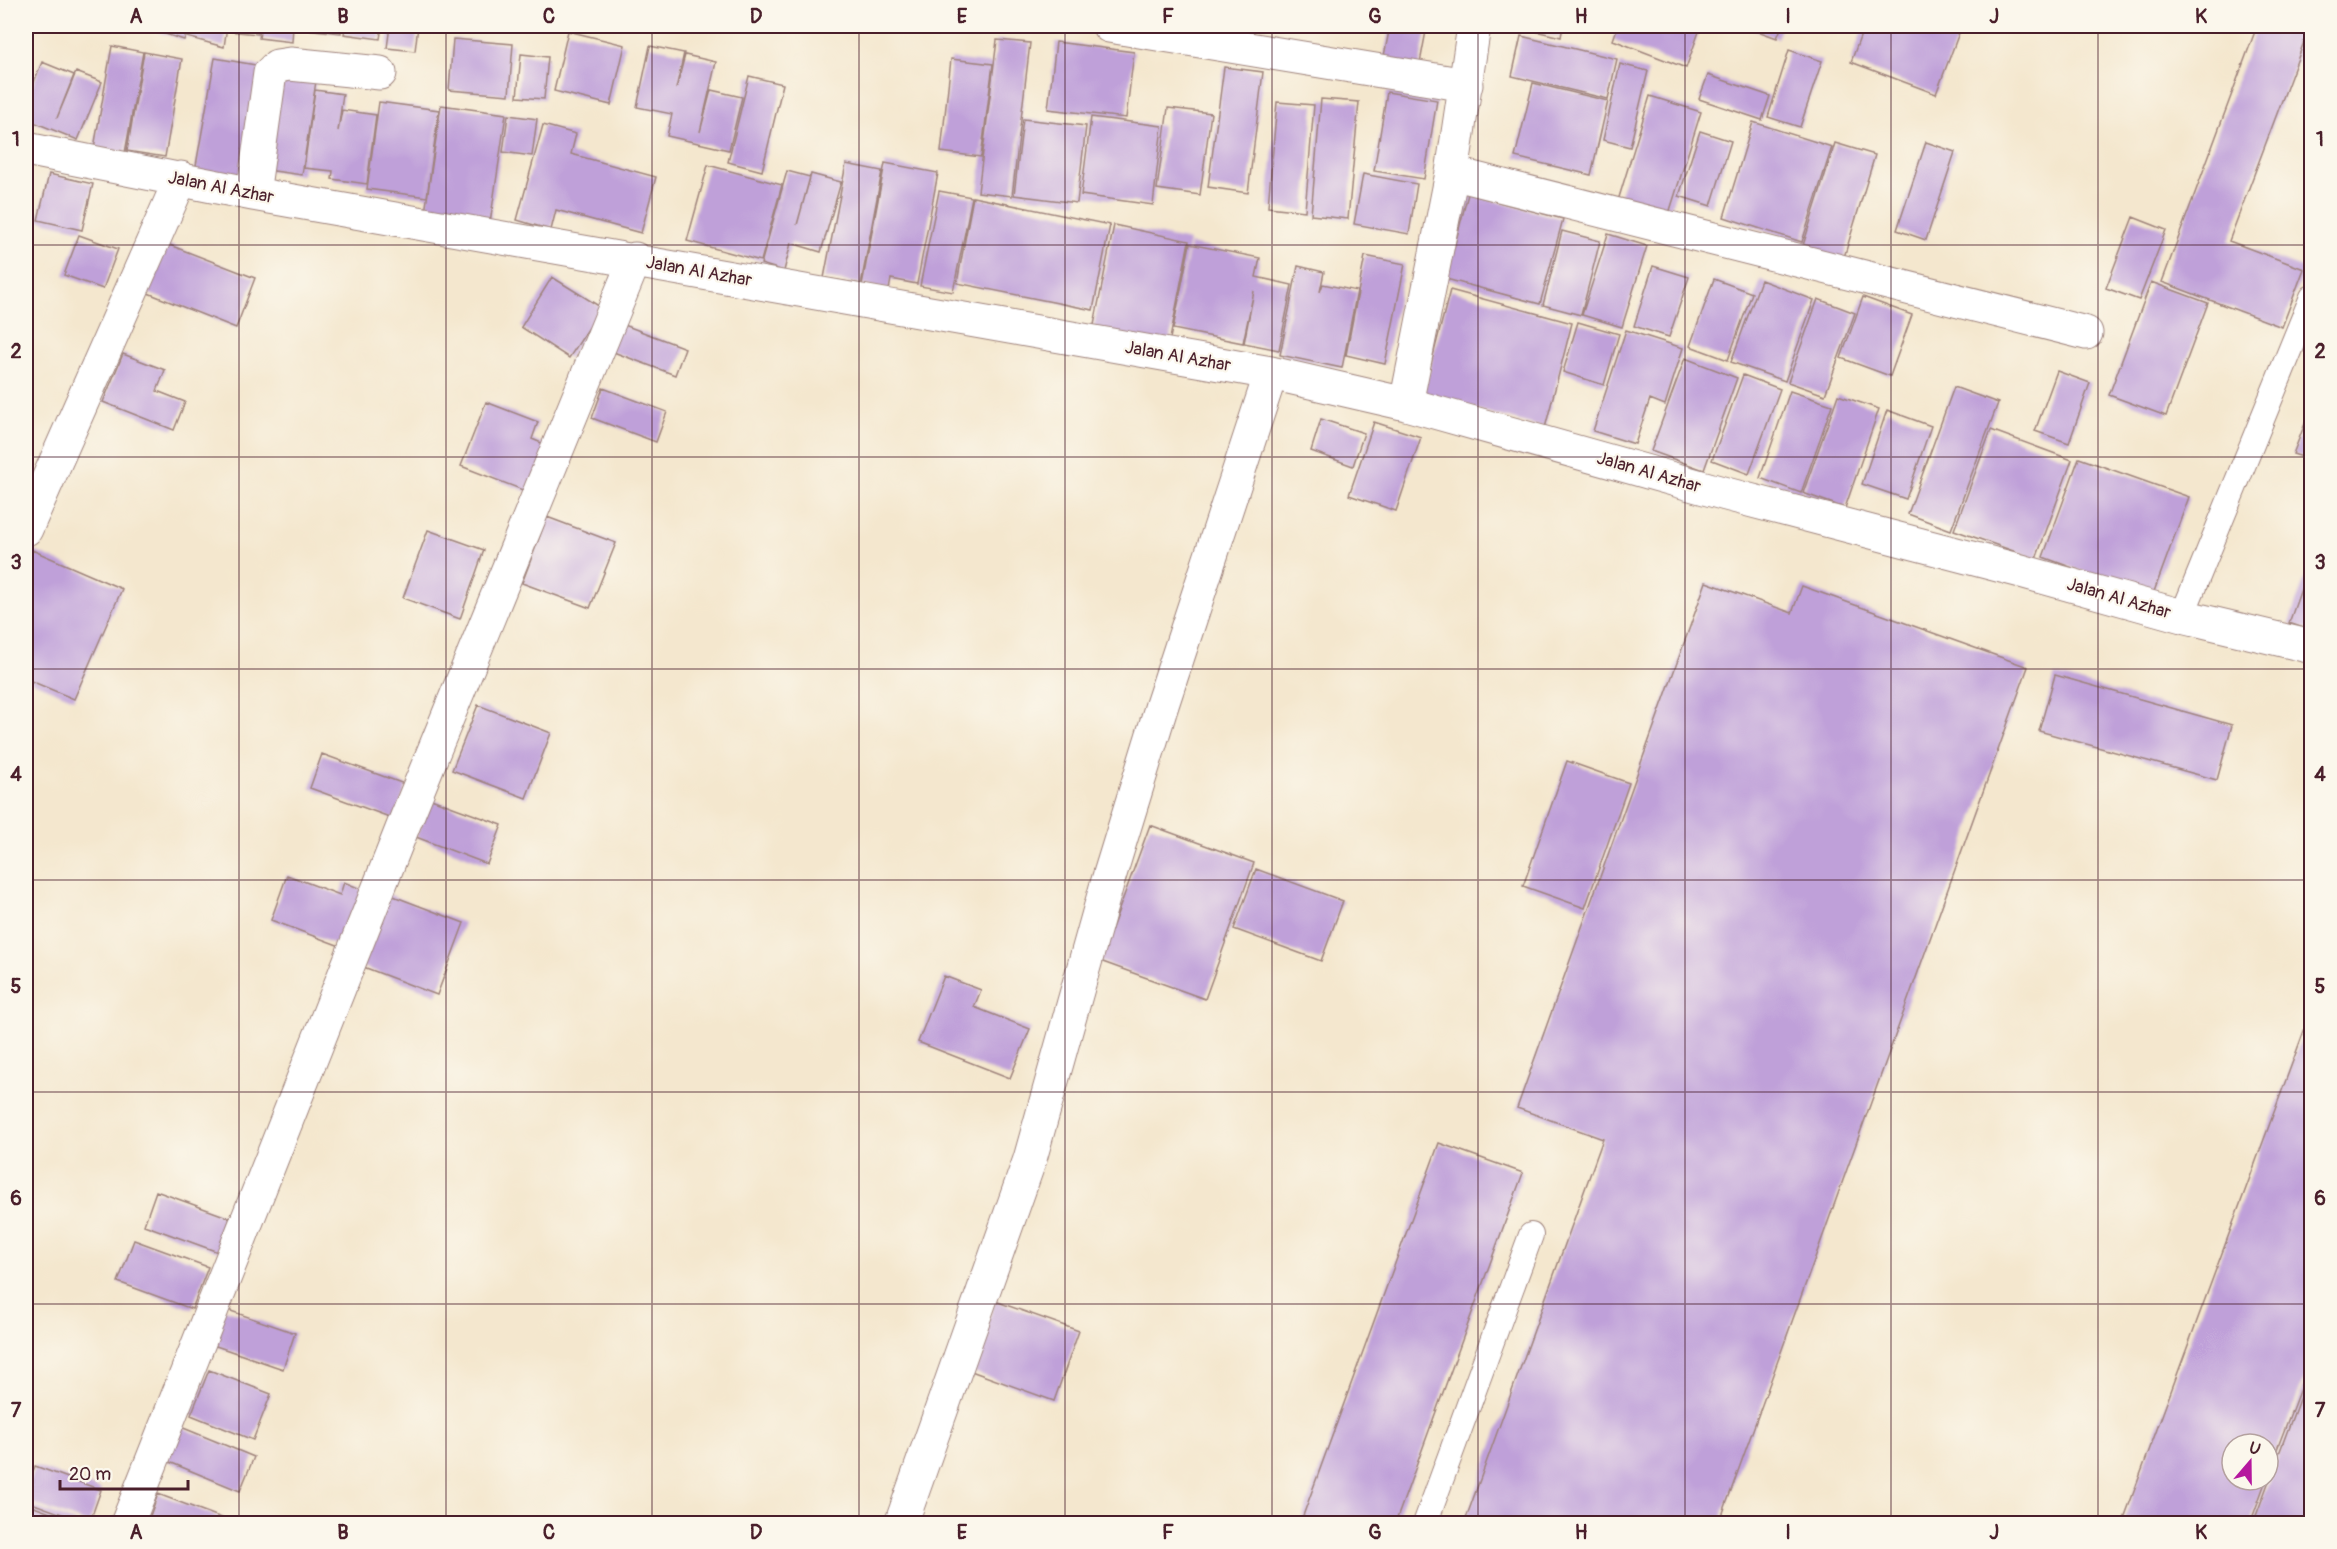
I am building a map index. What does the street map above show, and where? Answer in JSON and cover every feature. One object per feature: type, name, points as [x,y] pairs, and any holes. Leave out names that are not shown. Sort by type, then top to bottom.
[{"type":"street","points":[[1109,26],[1466,85]]},
{"type":"street","points":[[1406,404],[1452,173],[1474,26]]},
{"type":"street","points":[[253,194],[270,73],[277,66],[290,64],[380,73]]},
{"type":"street","name":"Jalan Al Azhar","points":[[26,149],[253,194],[635,259],[1271,373],[1406,404],[1726,494],[2022,571],[2182,616],[2312,647]]},
{"type":"street","points":[[1452,173],[2085,333]]},
{"type":"street","points":[[26,529],[181,178]]},
{"type":"street","points":[[127,1524],[400,835],[635,259]]},
{"type":"street","points":[[901,1524],[1030,1159],[1107,884],[1158,719],[1271,373]]},
{"type":"lane","points":[[2182,616],[2312,297]]},
{"type":"lane","points":[[1425,1524],[1531,1235]]},
{"type":"building","points":[[141,26],[189,26],[184,40]]},
{"type":"building","points":[[191,26],[227,26],[224,47],[187,37]]},
{"type":"building","points":[[229,26],[259,26],[258,34],[228,31]]},
{"type":"building","points":[[261,26],[293,26],[292,42],[259,38]]},
{"type":"building","points":[[295,26],[341,26],[341,33],[295,28]]},
{"type":"building","points":[[345,26],[382,26],[380,39],[344,34]]},
{"type":"building","points":[[390,26],[418,26],[415,51],[387,48]]},
{"type":"building","points":[[1390,26],[1427,26],[1419,68],[1383,61]]},
{"type":"building","points":[[1514,26],[1563,26],[1561,37]]},
{"type":"building","points":[[1618,26],[1701,26],[1686,68],[1613,40]]},
{"type":"building","points":[[1744,26],[1782,26],[1777,38]]},
{"type":"building","points":[[1864,26],[1939,26],[1959,33],[1936,94],[1851,62]]},
{"type":"building","points":[[2257,26],[2310,26],[2229,241],[2304,269],[2282,327],[2162,282]]},
{"type":"building","points":[[568,31],[625,45],[611,105],[554,91]]},
{"type":"building","points":[[1521,36],[1617,59],[1608,99],[1512,76]]},
{"type":"building","points":[[453,39],[513,44],[509,95],[449,90]]},
{"type":"building","points":[[997,40],[1030,43],[1012,196],[978,192]]},
{"type":"building","points":[[1056,42],[1134,52],[1126,118],[1048,109]]},
{"type":"building","points":[[112,46],[143,52],[125,153],[94,148]]},
{"type":"building","points":[[650,46],[684,53],[676,89],[685,55],[716,62],[700,132],[711,90],[742,97],[729,150],[667,136],[672,114],[637,107]]},
{"type":"building","points":[[1789,50],[1822,61],[1800,127],[1768,117]]},
{"type":"building","points":[[144,52],[182,59],[165,157],[127,151]]},
{"type":"building","points":[[521,54],[548,57],[544,99],[517,97]]},
{"type":"building","points":[[215,58],[267,67],[246,180],[195,171]]},
{"type":"building","points":[[951,59],[993,64],[981,157],[941,152]]},
{"type":"building","points":[[42,62],[74,75],[57,118],[76,72],[102,82],[78,140],[26,119],[26,102]]},
{"type":"building","points":[[1620,64],[1648,71],[1630,147],[1603,140]]},
{"type":"building","points":[[1224,67],[1263,72],[1248,193],[1208,187]]},
{"type":"building","points":[[1708,75],[1770,96],[1762,120],[1699,99]]},
{"type":"building","points":[[281,76],[316,81],[302,175],[267,170]]},
{"type":"building","points":[[749,76],[783,84],[762,171],[728,162]]},
{"type":"building","points":[[1533,83],[1608,101],[1591,175],[1515,157]]},
{"type":"building","points":[[315,90],[343,94],[338,131],[342,110],[376,115],[367,184],[332,179],[333,171],[304,168]]},
{"type":"building","points":[[1387,92],[1437,100],[1424,179],[1374,171]]},
{"type":"building","points":[[1650,96],[1701,112],[1667,220],[1617,204]]},
{"type":"building","points":[[1321,99],[1359,102],[1348,219],[1311,215]]},
{"type":"building","points":[[379,102],[439,110],[427,197],[367,189]]},
{"type":"building","points":[[1277,102],[1314,105],[1305,211],[1268,207]]},
{"type":"building","points":[[441,105],[506,114],[490,223],[425,213]]},
{"type":"building","points":[[1168,108],[1211,113],[1200,195],[1157,189]]},
{"type":"building","points":[[508,115],[537,119],[532,156],[503,152]]},
{"type":"building","points":[[1091,117],[1162,126],[1153,205],[1081,195]]},
{"type":"building","points":[[1023,119],[1086,126],[1077,203],[1014,195]]},
{"type":"building","points":[[1753,122],[1832,147],[1802,242],[1724,217]]},
{"type":"building","points":[[543,125],[576,134],[571,154],[656,177],[641,233],[556,210],[551,230],[517,220]]},
{"type":"building","points":[[1700,131],[1731,141],[1711,206],[1679,196]]},
{"type":"building","points":[[1926,142],[1955,152],[1926,240],[1897,230]]},
{"type":"building","points":[[1835,143],[1875,155],[1842,264],[1801,252]]},
{"type":"building","points":[[885,163],[938,173],[917,284],[891,279],[889,290],[862,285]]},
{"type":"building","points":[[846,164],[882,171],[861,284],[824,278]]},
{"type":"building","points":[[708,165],[782,185],[761,261],[687,241]]},
{"type":"building","points":[[787,171],[810,177],[797,225],[811,174],[841,182],[821,252],[791,243],[784,271],[761,264]]},
{"type":"building","points":[[49,174],[93,184],[82,230],[38,220]]},
{"type":"building","points":[[1363,174],[1417,184],[1409,234],[1354,224]]},
{"type":"building","points":[[939,191],[972,197],[953,292],[920,286]]},
{"type":"building","points":[[1468,194],[1563,219],[1540,304],[1446,279]]},
{"type":"building","points":[[973,197],[1110,225],[1093,310],[957,283]]},
{"type":"building","points":[[2133,217],[2166,230],[2139,300],[2106,288]]},
{"type":"building","points":[[1114,225],[1189,241],[1169,344],[1093,330]]},
{"type":"building","points":[[1562,231],[1600,241],[1581,315],[1543,305]]},
{"type":"building","points":[[1608,234],[1647,246],[1622,327],[1582,315]]},
{"type":"building","points":[[79,235],[118,249],[103,289],[64,275]]},
{"type":"building","points":[[167,244],[255,278],[236,328],[148,293]]},
{"type":"building","points":[[1190,244],[1260,258],[1256,277],[1292,285],[1279,350],[1244,343],[1254,291],[1243,343],[1173,329]]},
{"type":"building","points":[[1365,256],[1405,264],[1385,364],[1346,355]]},
{"type":"building","points":[[1298,266],[1324,272],[1320,292],[1323,284],[1357,291],[1342,368],[1280,355]]},
{"type":"building","points":[[1653,266],[1689,277],[1669,337],[1634,326]]},
{"type":"building","points":[[552,277],[602,308],[569,358],[521,327]]},
{"type":"building","points":[[1714,279],[1752,293],[1728,360],[1690,346]]},
{"type":"building","points":[[1761,280],[1814,300],[1785,381],[1731,362]]},
{"type":"building","points":[[2151,282],[2208,303],[2166,416],[2109,395]]},
{"type":"building","points":[[1450,290],[1572,323],[1545,428],[1423,395]]},
{"type":"building","points":[[1863,297],[1912,315],[1890,376],[1841,358]]},
{"type":"building","points":[[1818,299],[1855,313],[1825,395],[1788,382]]},
{"type":"building","points":[[1578,322],[1619,334],[1604,385],[1563,372]]},
{"type":"building","points":[[619,323],[685,348],[675,375],[608,350]]},
{"type":"building","points":[[1626,330],[1683,348],[1665,405],[1650,399],[1635,444],[1593,431]]},
{"type":"building","points":[[123,354],[165,370],[157,391],[185,402],[174,430],[103,402]]},
{"type":"building","points":[[1685,358],[1737,378],[1704,470],[1651,451]]},
{"type":"building","points":[[2057,371],[2090,383],[2069,443],[2035,431]]},
{"type":"building","points":[[1743,375],[1780,389],[1749,474],[1712,460]]},
{"type":"building","points":[[1954,387],[1998,403],[1951,530],[1908,514]]},
{"type":"building","points":[[603,388],[667,412],[656,442],[592,418]]},
{"type":"building","points":[[1790,391],[1832,405],[1801,493],[1760,478]]},
{"type":"building","points":[[1838,395],[1879,409],[1845,508],[1803,493]]},
{"type":"building","points":[[486,402],[538,422],[532,439],[551,447],[533,494],[461,466]]},
{"type":"building","points":[[1887,410],[1931,426],[1906,499],[1862,484]]},
{"type":"building","points":[[2310,411],[2312,411],[2312,460],[2293,454]]},
{"type":"building","points":[[1321,419],[1364,433],[1353,466],[1311,451]]},
{"type":"building","points":[[1374,422],[1421,437],[1396,511],[1349,495]]},
{"type":"building","points":[[1991,430],[2072,460],[2036,559],[1954,530]]},
{"type":"building","points":[[2079,458],[2189,497],[2152,597],[2043,557]]},
{"type":"building","points":[[547,517],[616,543],[590,608],[522,583]]},
{"type":"building","points":[[428,530],[484,550],[460,619],[403,598]]},
{"type":"building","points":[[32,550],[122,589],[74,699],[26,679],[26,566]]},
{"type":"building","points":[[2312,562],[2312,631],[2289,623]]},
{"type":"building","points":[[1706,582],[1792,613],[1802,586],[2028,667],[1719,1524],[1464,1524],[1603,1139],[1517,1108]]},
{"type":"building","points":[[2055,675],[2232,725],[2217,780],[2039,731]]},
{"type":"building","points":[[478,705],[551,733],[526,798],[452,770]]},
{"type":"building","points":[[322,754],[407,785],[395,819],[310,788]]},
{"type":"building","points":[[1567,761],[1629,783],[1585,908],[1523,886]]},
{"type":"building","points":[[431,799],[502,825],[487,864],[416,837]]},
{"type":"building","points":[[1150,825],[1254,863],[1205,999],[1100,961]]},
{"type":"building","points":[[1256,869],[1343,901],[1321,961],[1234,929]]},
{"type":"building","points":[[287,875],[340,895],[344,882],[368,892],[348,949],[271,920]]},
{"type":"building","points":[[388,894],[464,923],[437,995],[361,966]]},
{"type":"building","points":[[944,976],[981,990],[974,1007],[1030,1029],[1010,1078],[918,1042]]},
{"type":"building","points":[[2311,1012],[2312,1357],[2280,1441],[2280,1432],[2220,1432],[2220,1492],[2262,1492],[2250,1524],[2122,1524]]},
{"type":"building","points":[[1439,1143],[1523,1173],[1395,1524],[1300,1524]]},
{"type":"building","points":[[156,1191],[230,1218],[218,1252],[144,1225]]},
{"type":"building","points":[[134,1240],[208,1267],[192,1309],[118,1282]]},
{"type":"building","points":[[995,1301],[1079,1331],[1054,1401],[971,1371]]},
{"type":"building","points":[[225,1309],[295,1333],[283,1369],[213,1345]]},
{"type":"building","points":[[2311,1367],[2312,1524],[2253,1524],[2265,1492],[2280,1492],[2280,1451]]},
{"type":"building","points":[[209,1370],[271,1394],[253,1440],[191,1415]]},
{"type":"building","points":[[181,1427],[254,1457],[240,1491],[167,1461]]},
{"type":"building","points":[[35,1466],[101,1490],[89,1524],[26,1501],[26,1490]]},
{"type":"building","points":[[158,1494],[227,1520],[226,1524],[147,1524]]},
{"type":"building","points":[[26,1504],[77,1523],[77,1524],[26,1524]]}]
